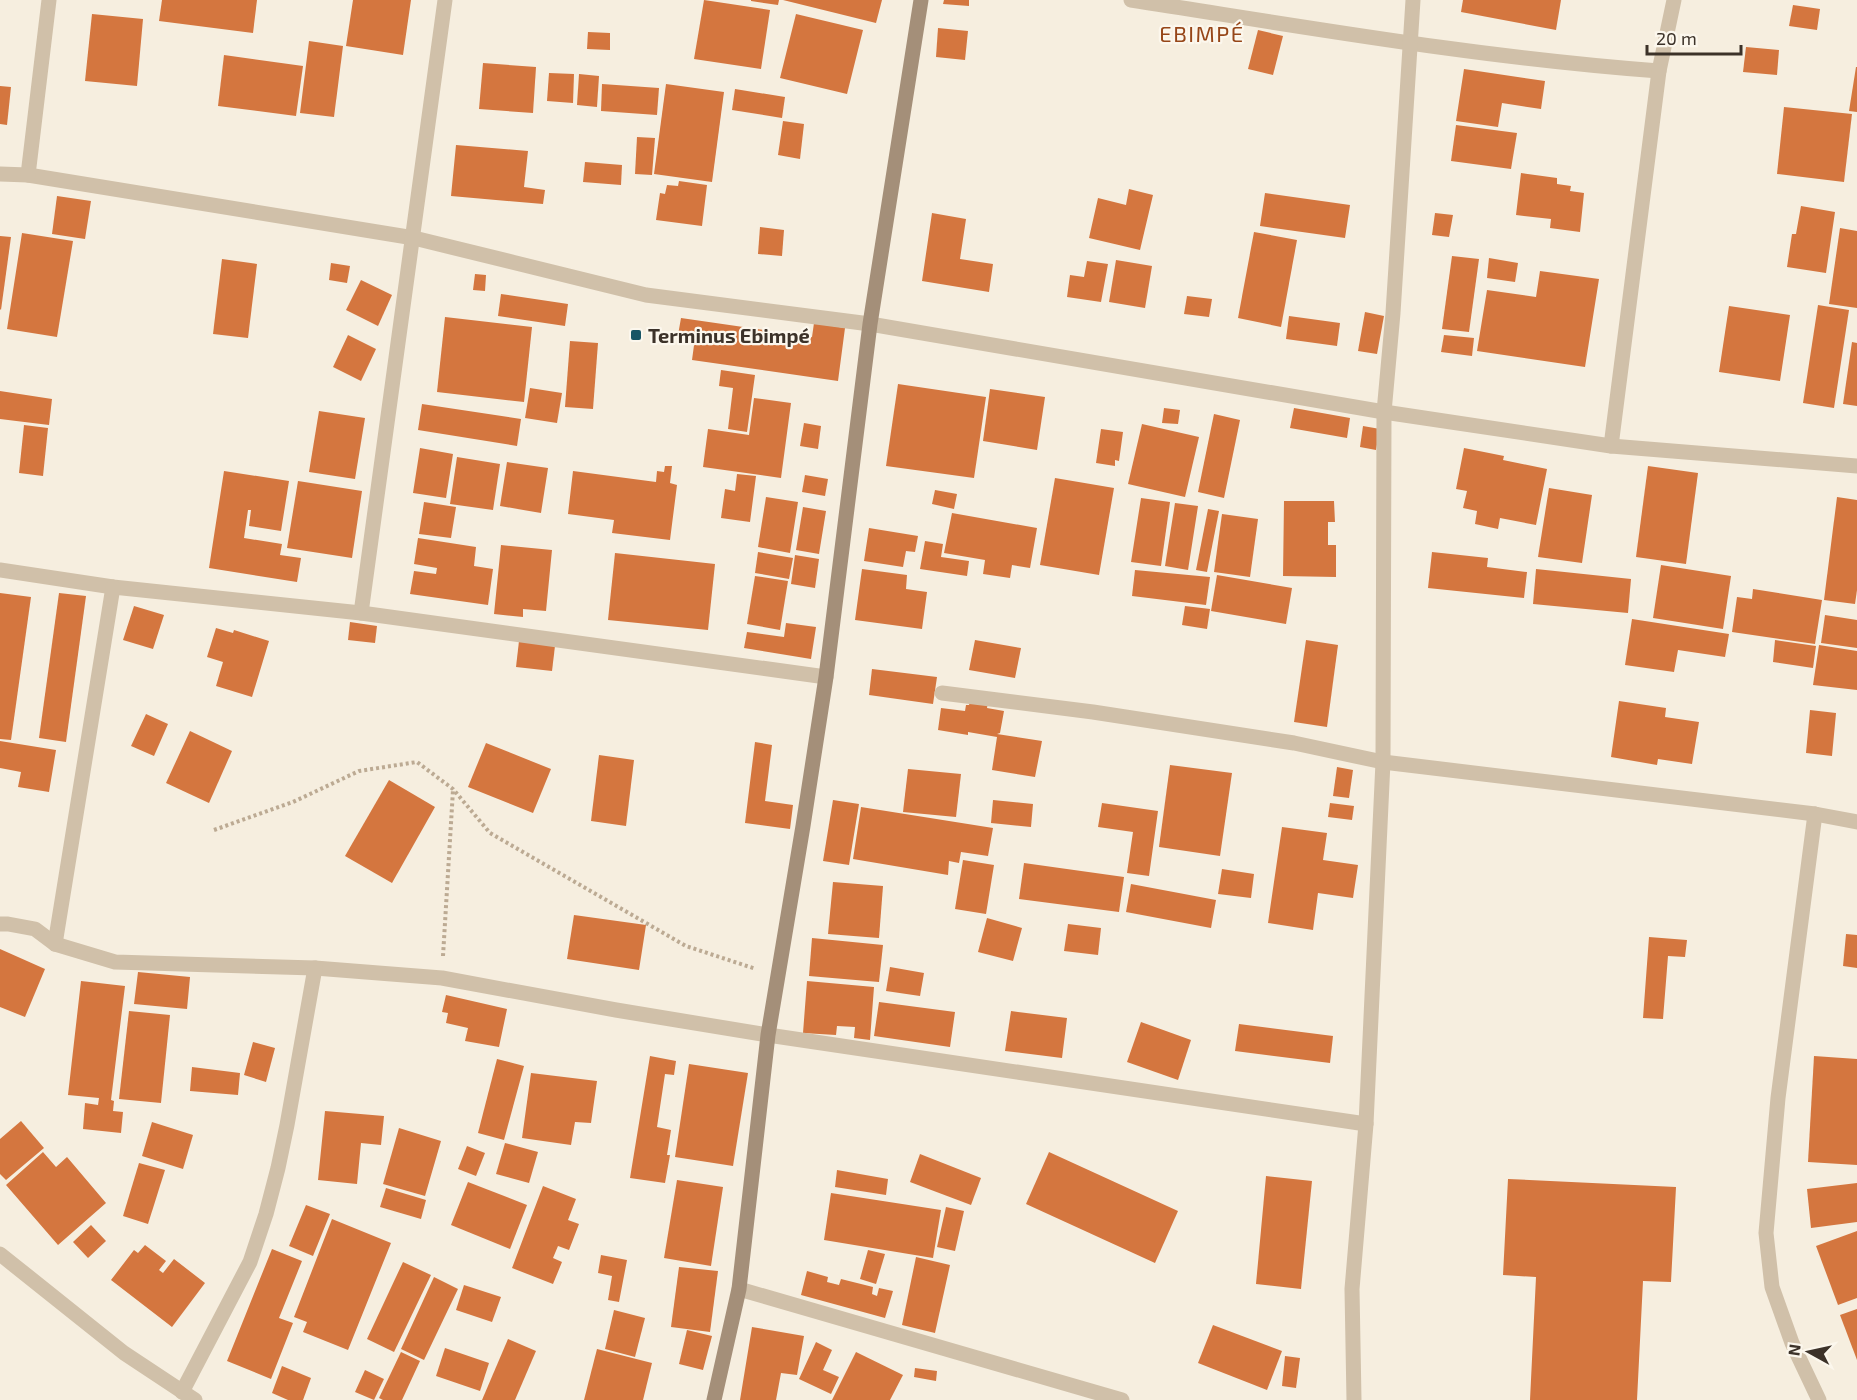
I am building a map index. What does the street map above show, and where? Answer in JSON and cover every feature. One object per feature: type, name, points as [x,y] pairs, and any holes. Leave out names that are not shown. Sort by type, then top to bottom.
[{"type":"street","points":[[28,175],[49,0]]},
{"type":"street","points":[[361,613],[445,0]]},
{"type":"street","points":[[714,1400],[739,1289],[768,1035],[826,677],[870,324],[921,0]]},
{"type":"street","points":[[1131,0],[1411,43],[1610,68],[1659,71]]},
{"type":"street","points":[[1354,1400],[1352,1290],[1366,1124],[1383,762],[1384,412],[1393,313],[1413,0]]},
{"type":"street","points":[[1611,446],[1659,71],[1674,0]]},
{"type":"street","points":[[0,174],[28,175],[414,238],[646,295],[870,324],[1384,412],[1611,446],[1857,466]]},
{"type":"street","points":[[0,570],[113,587],[361,613],[826,677]]},
{"type":"street","points":[[55,944],[113,587]]},
{"type":"street","points":[[942,693],[1093,712],[1258,738],[1383,762],[1815,814],[1857,822]]},
{"type":"street","points":[[1815,814],[1779,1098],[1766,1233],[1772,1287],[1792,1343],[1819,1400]]},
{"type":"street","points":[[0,924],[35,929],[55,944],[115,962],[315,968],[442,978],[768,1035],[1366,1124]]},
{"type":"street","points":[[0,1254],[124,1353],[188,1396],[250,1262],[266,1214],[287,1125],[315,968]]},
{"type":"street","points":[[739,1289],[1122,1400]]},
{"type":"path","points":[[214,830],[293,802],[359,771],[417,762],[453,789],[490,833],[686,946],[777,975]]},
{"type":"path","points":[[442,978],[453,789]]},
{"type":"building","points":[[162,0],[257,0],[253,33],[159,21]]},
{"type":"building","points":[[353,0],[411,0],[403,55],[346,46]]},
{"type":"building","points":[[704,0],[770,10],[761,69],[694,59]]},
{"type":"building","points":[[751,0],[779,0],[778,5]]},
{"type":"building","points":[[783,0],[882,0],[876,23]]},
{"type":"building","points":[[944,0],[969,0],[969,6],[943,4]]},
{"type":"building","points":[[1463,0],[1561,0],[1556,30],[1461,12]]},
{"type":"building","points":[[1793,5],[1820,9],[1817,30],[1789,26]]},
{"type":"building","points":[[92,14],[143,19],[137,86],[85,81]]},
{"type":"building","points":[[796,14],[863,30],[847,94],[780,78]]},
{"type":"building","points":[[938,28],[968,31],[965,60],[936,57]]},
{"type":"building","points":[[1258,30],[1283,36],[1273,75],[1248,69]]},
{"type":"building","points":[[588,32],[610,33],[610,50],[587,49]]},
{"type":"building","points":[[309,41],[343,46],[334,117],[300,113]]},
{"type":"building","points":[[1746,47],[1779,50],[1777,75],[1743,72]]},
{"type":"building","points":[[224,55],[303,66],[296,116],[218,106]]},
{"type":"building","points":[[483,63],[536,67],[533,113],[479,109]]},
{"type":"building","points":[[1857,67],[1857,112],[1849,111]]},
{"type":"building","points":[[1464,69],[1545,81],[1541,109],[1502,103],[1498,127],[1456,121]]},
{"type":"building","points":[[549,73],[574,74],[573,103],[547,101]]},
{"type":"building","points":[[579,74],[599,76],[597,107],[577,105]]},
{"type":"building","points":[[602,84],[659,88],[657,115],[601,111]]},
{"type":"building","points":[[666,84],[724,92],[712,182],[654,174]]},
{"type":"building","points":[[0,86],[11,87],[7,125],[0,124]]},
{"type":"building","points":[[735,89],[785,97],[782,118],[732,110]]},
{"type":"building","points":[[1784,107],[1852,114],[1844,182],[1777,174]]},
{"type":"building","points":[[783,121],[804,124],[800,159],[778,155]]},
{"type":"building","points":[[1456,125],[1517,133],[1511,169],[1451,161]]},
{"type":"building","points":[[637,137],[655,138],[652,175],[635,174]]},
{"type":"building","points":[[456,145],[528,151],[524,187],[545,190],[543,204],[451,196]]},
{"type":"building","points":[[585,162],[622,165],[621,185],[583,182]]},
{"type":"building","points":[[1521,173],[1557,178],[1557,184],[1571,186],[1570,191],[1584,193],[1580,232],[1550,228],[1551,219],[1516,215]]},
{"type":"building","points":[[679,181],[707,185],[702,226],[656,220],[660,193],[665,194],[667,185],[678,186]]},
{"type":"building","points":[[1129,189],[1153,195],[1140,250],[1089,238],[1098,198],[1126,205]]},
{"type":"building","points":[[1265,193],[1350,205],[1345,238],[1260,226]]},
{"type":"building","points":[[57,196],[91,201],[85,239],[52,234]]},
{"type":"building","points":[[1801,206],[1835,212],[1826,273],[1787,267],[1792,234],[1796,234]]},
{"type":"building","points":[[932,213],[966,219],[960,259],[993,264],[989,292],[922,281]]},
{"type":"building","points":[[1435,213],[1453,215],[1449,237],[1432,235]]},
{"type":"building","points":[[760,227],[784,230],[782,256],[758,254]]},
{"type":"building","points":[[1840,228],[1857,231],[1857,308],[1829,304]]},
{"type":"building","points":[[1254,232],[1297,240],[1281,327],[1238,318]]},
{"type":"building","points":[[22,233],[73,241],[57,337],[7,329]]},
{"type":"building","points":[[0,236],[11,237],[1,310],[0,309]]},
{"type":"building","points":[[1452,256],[1479,259],[1469,332],[1442,329]]},
{"type":"building","points":[[1489,258],[1518,263],[1515,282],[1487,278]]},
{"type":"building","points":[[222,259],[257,264],[248,338],[213,334]]},
{"type":"building","points":[[1116,260],[1152,266],[1145,308],[1109,302]]},
{"type":"building","points":[[1087,261],[1108,264],[1101,302],[1067,297],[1070,275],[1084,277]]},
{"type":"building","points":[[331,263],[350,266],[347,283],[329,280]]},
{"type":"building","points":[[1540,271],[1599,279],[1585,367],[1477,351],[1487,290],[1536,297]]},
{"type":"building","points":[[475,274],[486,275],[485,291],[473,290]]},
{"type":"building","points":[[361,280],[392,295],[378,326],[346,310]]},
{"type":"building","points":[[501,294],[568,304],[565,326],[498,316]]},
{"type":"building","points":[[1187,296],[1212,299],[1209,317],[1184,314]]},
{"type":"building","points":[[1818,305],[1849,310],[1834,408],[1803,403]]},
{"type":"building","points":[[1729,306],[1790,315],[1780,381],[1719,372]]},
{"type":"building","points":[[1365,312],[1384,316],[1377,354],[1358,351]]},
{"type":"building","points":[[1289,316],[1340,323],[1337,346],[1286,339]]},
{"type":"building","points":[[445,317],[532,327],[524,402],[437,392]]},
{"type":"building","points":[[681,318],[812,337],[814,323],[845,328],[838,381],[692,360],[695,338],[678,335]]},
{"type":"building","points":[[348,335],[376,349],[361,381],[333,367]]},
{"type":"building","points":[[1444,335],[1474,338],[1472,356],[1441,352]]},
{"type":"building","points":[[570,341],[598,343],[593,409],[565,407]]},
{"type":"building","points":[[1852,342],[1857,343],[1857,406],[1843,404]]},
{"type":"building","points":[[721,370],[755,375],[747,432],[728,429],[733,388],[719,386]]},
{"type":"building","points":[[898,384],[986,397],[974,478],[886,466]]},
{"type":"building","points":[[530,388],[562,393],[557,423],[525,418]]},
{"type":"building","points":[[990,389],[1045,397],[1037,450],[983,441]]},
{"type":"building","points":[[0,391],[52,399],[49,425],[0,419]]},
{"type":"building","points":[[754,398],[791,403],[781,478],[703,467],[708,429],[749,435]]},
{"type":"building","points":[[422,404],[521,419],[517,446],[418,430]]},
{"type":"building","points":[[1164,408],[1180,410],[1178,424],[1162,423]]},
{"type":"building","points":[[1294,408],[1350,418],[1347,438],[1290,428]]},
{"type":"building","points":[[319,411],[365,418],[355,479],[309,472]]},
{"type":"building","points":[[1214,414],[1240,420],[1224,498],[1198,492]]},
{"type":"building","points":[[804,423],[821,426],[818,449],[800,446]]},
{"type":"building","points":[[1142,424],[1199,437],[1185,497],[1128,484]]},
{"type":"building","points":[[24,425],[48,428],[43,476],[19,473]]},
{"type":"building","points":[[1363,426],[1380,429],[1376,450],[1360,447]]},
{"type":"building","points":[[1101,429],[1123,432],[1119,461],[1115,460],[1115,466],[1096,463]]},
{"type":"building","points":[[420,448],[453,454],[446,498],[413,493]]},
{"type":"building","points":[[1464,448],[1504,456],[1503,460],[1547,469],[1536,525],[1500,518],[1498,529],[1475,524],[1477,511],[1463,508],[1467,491],[1456,489]]},
{"type":"building","points":[[457,457],[500,464],[493,510],[450,504]]},
{"type":"building","points":[[507,462],[548,468],[541,513],[500,506]]},
{"type":"building","points":[[665,466],[672,466],[670,483],[677,485],[670,540],[612,533],[614,520],[568,514],[573,471],[656,482],[657,471],[664,472]]},
{"type":"building","points":[[1648,466],[1698,473],[1686,564],[1636,557]]},
{"type":"building","points":[[224,471],[289,481],[281,531],[249,526],[251,510],[248,510],[244,538],[282,544],[280,555],[301,558],[297,582],[209,568]]},
{"type":"building","points":[[737,474],[756,476],[750,522],[721,518],[725,489],[735,491]]},
{"type":"building","points":[[805,475],[828,479],[825,496],[802,492]]},
{"type":"building","points":[[1055,478],[1114,488],[1099,575],[1040,565]]},
{"type":"building","points":[[298,481],[362,491],[352,558],[287,548]]},
{"type":"building","points":[[1549,488],[1592,495],[1582,563],[1538,557]]},
{"type":"building","points":[[935,490],[957,494],[954,509],[932,504]]},
{"type":"building","points":[[766,497],[798,502],[790,553],[758,547]]},
{"type":"building","points":[[1837,497],[1857,500],[1855,604],[1824,600]]},
{"type":"building","points":[[1141,498],[1170,502],[1161,566],[1131,562]]},
{"type":"building","points":[[1284,501],[1334,501],[1335,522],[1328,522],[1328,545],[1336,545],[1336,577],[1283,576]]},
{"type":"building","points":[[424,502],[456,507],[451,538],[419,534]]},
{"type":"building","points":[[1175,503],[1198,506],[1188,570],[1165,566]]},
{"type":"building","points":[[803,507],[826,511],[819,554],[796,550]]},
{"type":"building","points":[[1208,509],[1219,511],[1207,572],[1196,570]]},
{"type":"building","points":[[952,513],[1037,528],[1030,568],[1012,565],[1010,578],[983,574],[985,560],[944,553]]},
{"type":"building","points":[[1222,514],[1258,519],[1250,577],[1214,572]]},
{"type":"building","points":[[869,528],[918,536],[915,552],[906,551],[903,567],[864,561]]},
{"type":"building","points":[[418,538],[476,547],[474,566],[493,569],[488,605],[410,594],[414,571],[436,574],[437,568],[414,564]]},
{"type":"building","points":[[925,541],[943,544],[941,557],[969,561],[967,576],[920,569]]},
{"type":"building","points":[[501,545],[552,550],[546,611],[523,609],[523,617],[494,614]]},
{"type":"building","points":[[758,552],[793,558],[789,579],[755,573]]},
{"type":"building","points":[[1432,552],[1488,558],[1487,567],[1527,572],[1524,598],[1428,588]]},
{"type":"building","points":[[615,553],[715,564],[708,630],[608,620]]},
{"type":"building","points":[[795,555],[819,559],[815,588],[791,584]]},
{"type":"building","points":[[1661,565],[1731,576],[1723,629],[1653,618]]},
{"type":"building","points":[[862,569],[907,575],[906,589],[927,592],[922,629],[855,620]]},
{"type":"building","points":[[1536,569],[1631,579],[1628,613],[1533,604]]},
{"type":"building","points":[[1135,570],[1210,577],[1206,605],[1132,596]]},
{"type":"building","points":[[1217,575],[1292,588],[1286,624],[1211,611]]},
{"type":"building","points":[[755,576],[788,581],[780,630],[747,624]]},
{"type":"building","points":[[1753,589],[1822,600],[1815,644],[1732,632],[1737,597],[1752,599]]},
{"type":"building","points":[[0,593],[31,597],[11,740],[0,739]]},
{"type":"building","points":[[59,593],[86,596],[66,742],[39,738]]},
{"type":"building","points":[[134,606],[164,615],[153,649],[123,640]]},
{"type":"building","points":[[1185,606],[1210,609],[1207,629],[1182,625]]},
{"type":"building","points":[[1825,615],[1857,620],[1857,648],[1821,643]]},
{"type":"building","points":[[1632,619],[1729,634],[1725,657],[1678,650],[1674,672],[1625,665]]},
{"type":"building","points":[[350,622],[377,626],[375,643],[348,640]]},
{"type":"building","points":[[786,623],[816,627],[811,659],[744,648],[747,632],[784,637]]},
{"type":"building","points":[[216,628],[233,633],[234,630],[269,641],[252,697],[216,686],[223,662],[207,657]]},
{"type":"building","points":[[975,640],[1021,648],[1015,678],[969,670]]},
{"type":"building","points":[[1306,640],[1338,645],[1327,727],[1294,722]]},
{"type":"building","points":[[1775,640],[1816,646],[1813,668],[1773,662]]},
{"type":"building","points":[[519,641],[555,646],[552,671],[516,667]]},
{"type":"building","points":[[1819,645],[1857,651],[1857,690],[1813,685]]},
{"type":"building","points":[[872,669],[937,677],[933,704],[869,695]]},
{"type":"building","points":[[971,699],[988,702],[987,708],[1004,711],[1000,733],[997,734],[1042,741],[1035,777],[992,770],[997,737],[938,730],[941,708],[965,711]]},
{"type":"building","points":[[1619,701],[1666,708],[1665,717],[1699,722],[1692,764],[1658,759],[1657,765],[1611,757]]},
{"type":"building","points":[[1810,710],[1836,713],[1832,756],[1806,753]]},
{"type":"building","points":[[146,714],[168,724],[154,756],[131,746]]},
{"type":"building","points":[[190,731],[232,751],[209,803],[166,783]]},
{"type":"building","points":[[0,741],[56,750],[49,792],[18,787],[21,772],[0,768]]},
{"type":"building","points":[[755,742],[772,745],[765,801],[793,805],[790,829],[745,823]]},
{"type":"building","points":[[486,743],[551,769],[533,813],[468,787]]},
{"type":"building","points":[[599,755],[634,760],[626,826],[591,821]]},
{"type":"building","points":[[1170,765],[1232,773],[1220,856],[1159,847]]},
{"type":"building","points":[[1337,767],[1353,770],[1349,798],[1333,796]]},
{"type":"building","points":[[908,769],[961,774],[956,817],[903,812]]},
{"type":"building","points":[[389,780],[435,807],[392,883],[345,856]]},
{"type":"building","points":[[833,800],[859,804],[849,865],[823,861]]},
{"type":"building","points":[[993,800],[1033,804],[1031,827],[991,823]]},
{"type":"building","points":[[1102,803],[1158,811],[1149,876],[1127,873],[1133,832],[1098,827]]},
{"type":"building","points":[[1330,803],[1354,806],[1352,820],[1328,817]]},
{"type":"building","points":[[861,807],[993,828],[988,856],[961,852],[959,863],[949,861],[948,875],[853,859]]},
{"type":"building","points":[[1282,827],[1327,833],[1323,860],[1358,865],[1353,898],[1318,893],[1313,930],[1268,923]]},
{"type":"building","points":[[963,860],[994,865],[986,914],[955,909]]},
{"type":"building","points":[[1024,863],[1124,877],[1119,912],[1019,899]]},
{"type":"building","points":[[1222,869],[1254,874],[1251,898],[1218,894]]},
{"type":"building","points":[[833,882],[883,886],[879,938],[828,934]]},
{"type":"building","points":[[1131,884],[1216,900],[1211,928],[1126,912]]},
{"type":"building","points":[[574,915],[646,925],[639,970],[567,959]]},
{"type":"building","points":[[987,918],[1022,928],[1013,961],[978,952]]},
{"type":"building","points":[[1068,924],[1101,928],[1098,955],[1064,951]]},
{"type":"building","points":[[1846,934],[1857,935],[1857,968],[1843,966]]},
{"type":"building","points":[[1649,937],[1687,940],[1685,957],[1668,956],[1663,1019],[1643,1018]]},
{"type":"building","points":[[812,938],[883,945],[879,982],[809,976]]},
{"type":"building","points":[[0,949],[45,969],[25,1017],[0,1007]]},
{"type":"building","points":[[890,967],[924,973],[920,996],[886,991]]},
{"type":"building","points":[[138,972],[190,977],[187,1009],[134,1004]]},
{"type":"building","points":[[81,981],[125,986],[111,1100],[114,1101],[113,1111],[123,1112],[121,1133],[83,1129],[85,1103],[98,1105],[99,1098],[68,1095]]},
{"type":"building","points":[[807,981],[874,987],[870,1040],[854,1038],[855,1027],[837,1026],[836,1035],[803,1033]]},
{"type":"building","points":[[446,995],[507,1009],[499,1047],[465,1041],[468,1028],[446,1023],[448,1013],[442,1012]]},
{"type":"building","points":[[879,1002],[955,1012],[950,1047],[874,1036]]},
{"type":"building","points":[[129,1011],[170,1015],[161,1103],[119,1099]]},
{"type":"building","points":[[1011,1011],[1067,1018],[1062,1058],[1005,1051]]},
{"type":"building","points":[[1141,1022],[1191,1040],[1178,1080],[1127,1062]]},
{"type":"building","points":[[1239,1024],[1333,1036],[1330,1063],[1235,1051]]},
{"type":"building","points":[[253,1042],[275,1048],[266,1082],[244,1075]]},
{"type":"building","points":[[650,1056],[676,1061],[674,1075],[665,1074],[657,1127],[671,1130],[667,1155],[670,1155],[665,1183],[630,1178]]},
{"type":"building","points":[[1814,1056],[1857,1059],[1857,1165],[1808,1162]]},
{"type":"building","points":[[497,1059],[524,1066],[504,1140],[478,1133]]},
{"type":"building","points":[[689,1064],[748,1073],[733,1166],[675,1157]]},
{"type":"building","points":[[192,1067],[240,1073],[238,1095],[190,1091]]},
{"type":"building","points":[[531,1073],[597,1081],[591,1123],[575,1122],[571,1145],[522,1138]]},
{"type":"building","points":[[325,1111],[384,1116],[381,1145],[361,1143],[357,1184],[318,1180]]},
{"type":"building","points":[[21,1121],[44,1148],[6,1180],[0,1174],[0,1139]]},
{"type":"building","points":[[152,1122],[193,1135],[183,1169],[142,1156]]},
{"type":"building","points":[[399,1128],[441,1141],[425,1196],[383,1184]]},
{"type":"building","points":[[505,1143],[538,1152],[529,1183],[496,1174]]},
{"type":"building","points":[[467,1146],[485,1153],[476,1176],[458,1169]]},
{"type":"building","points":[[43,1152],[56,1167],[67,1157],[106,1203],[58,1245],[6,1185]]},
{"type":"building","points":[[1049,1152],[1178,1211],[1155,1263],[1026,1204]]},
{"type":"building","points":[[920,1154],[981,1178],[971,1205],[910,1182]]},
{"type":"building","points":[[139,1163],[165,1170],[148,1224],[123,1216]]},
{"type":"building","points":[[837,1170],[888,1179],[886,1195],[835,1187]]},
{"type":"building","points":[[1266,1176],[1312,1181],[1301,1289],[1256,1284]]},
{"type":"building","points":[[1508,1179],[1676,1187],[1671,1282],[1643,1281],[1637,1400],[1530,1400],[1536,1277],[1503,1275]]},
{"type":"building","points":[[677,1180],[723,1187],[711,1266],[664,1258]]},
{"type":"building","points":[[468,1182],[527,1205],[510,1249],[451,1225]]},
{"type":"building","points":[[1857,1183],[1857,1222],[1811,1228],[1807,1189]]},
{"type":"building","points":[[543,1186],[576,1199],[568,1220],[579,1224],[569,1250],[558,1246],[553,1258],[562,1262],[553,1284],[512,1268]]},
{"type":"building","points":[[386,1188],[426,1200],[421,1219],[380,1207]]},
{"type":"building","points":[[831,1193],[941,1210],[933,1258],[824,1240]]},
{"type":"building","points":[[306,1205],[330,1214],[313,1256],[289,1246]]},
{"type":"building","points":[[946,1207],[964,1211],[955,1251],[937,1247]]},
{"type":"building","points":[[332,1219],[391,1243],[348,1350],[303,1332],[307,1322],[294,1317]]},
{"type":"building","points":[[91,1225],[106,1241],[88,1258],[73,1242]]},
{"type":"building","points":[[1857,1231],[1857,1298],[1838,1305],[1816,1246]]},
{"type":"building","points":[[145,1245],[166,1261],[159,1270],[163,1273],[174,1259],[205,1283],[172,1327],[111,1280],[134,1250],[138,1253]]},
{"type":"building","points":[[272,1249],[302,1261],[279,1318],[293,1323],[271,1379],[227,1361]]},
{"type":"building","points":[[868,1250],[885,1254],[876,1284],[860,1279]]},
{"type":"building","points":[[601,1255],[627,1260],[619,1302],[608,1300],[612,1276],[598,1273]]},
{"type":"building","points":[[916,1257],[950,1265],[935,1333],[902,1325]]},
{"type":"building","points":[[403,1262],[431,1275],[394,1352],[367,1339]]},
{"type":"building","points":[[679,1267],[718,1271],[710,1332],[671,1327]]},
{"type":"building","points":[[807,1271],[828,1277],[827,1282],[839,1285],[841,1279],[873,1287],[872,1294],[877,1296],[879,1288],[893,1291],[885,1318],[801,1295]]},
{"type":"building","points":[[434,1277],[458,1289],[424,1360],[401,1349]]},
{"type":"building","points":[[464,1285],[501,1297],[492,1322],[456,1310]]},
{"type":"building","points":[[1857,1309],[1857,1360],[1840,1315]]},
{"type":"building","points":[[614,1310],[645,1318],[635,1357],[605,1349]]},
{"type":"building","points":[[1213,1325],[1282,1351],[1267,1390],[1198,1363]]},
{"type":"building","points":[[752,1327],[804,1336],[797,1375],[781,1373],[776,1400],[740,1400]]},
{"type":"building","points":[[687,1330],[712,1336],[703,1370],[679,1364]]},
{"type":"building","points":[[508,1339],[536,1351],[515,1400],[482,1400]]},
{"type":"building","points":[[816,1342],[832,1350],[823,1370],[839,1377],[831,1394],[799,1379]]},
{"type":"building","points":[[445,1348],[489,1363],[480,1391],[436,1376]]},
{"type":"building","points":[[597,1349],[652,1363],[643,1400],[584,1400]]},
{"type":"building","points":[[401,1352],[420,1361],[402,1400],[383,1400],[379,1398]]},
{"type":"building","points":[[856,1352],[903,1375],[890,1400],[832,1400]]},
{"type":"building","points":[[1285,1356],[1300,1358],[1296,1388],[1282,1386]]},
{"type":"building","points":[[282,1366],[311,1378],[303,1400],[288,1400],[272,1393]]},
{"type":"building","points":[[915,1368],[937,1371],[936,1381],[914,1377]]},
{"type":"building","points":[[365,1370],[384,1379],[374,1400],[355,1392]]},
{"type":"place","name":"Terminus Ebimpé","points":[[636,335]]},
{"type":"district","name":"EBIMPÉ","points":[[1202,33]]}]
